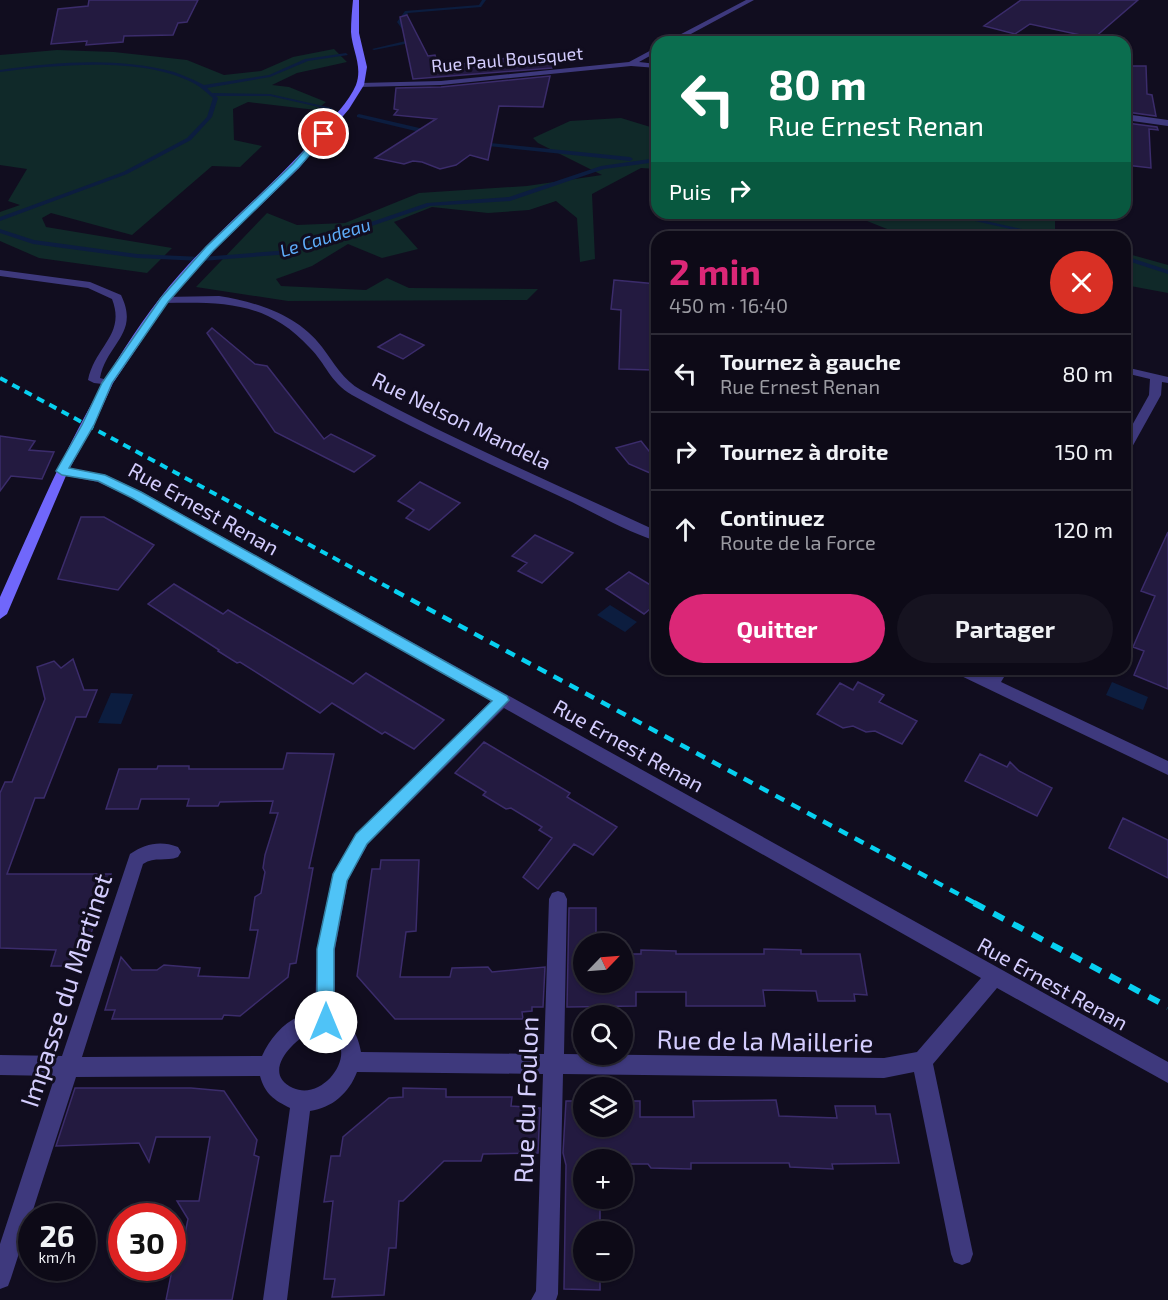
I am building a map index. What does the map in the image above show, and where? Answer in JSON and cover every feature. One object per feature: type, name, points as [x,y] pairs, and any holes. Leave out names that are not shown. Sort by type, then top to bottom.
[{"type":"street","points":[[0,614],[62,471],[88,425],[107,383],[164,300],[209,249],[296,166],[346,107],[360,85],[363,67],[355,33],[356,0]]},
{"type":"street","points":[[682,36],[751,0]]},
{"type":"street","points":[[631,64],[651,53]]},
{"type":"street","name":"Rue Paul Bousquet","points":[[360,85],[441,83],[631,64],[651,66]]},
{"type":"street","points":[[1131,118],[1168,123]]},
{"type":"street","points":[[0,273],[90,285],[117,297],[123,315],[115,337],[95,366],[94,380],[107,383]]},
{"type":"street","name":"Rue Nelson Mandela","points":[[164,300],[219,299],[250,304],[295,326],[317,348],[331,371],[354,391],[428,429],[651,533]]},
{"type":"street","points":[[1131,371],[1162,378],[1131,438]]},
{"type":"street","name":"Rue Ernest Renan","points":[[62,471],[101,478],[136,495],[1168,1073]]},
{"type":"street","points":[[973,675],[1168,768]]},
{"type":"street","points":[[992,684],[997,675]]},
{"type":"street","points":[[326,1022],[326,949],[339,879],[362,839],[502,700]]},
{"type":"street","name":"Impasse du Martinet","points":[[0,1278],[136,859],[148,851],[172,852]]},
{"type":"street","name":"Rue du Foulon","points":[[543,1300],[547,1294],[558,899]]},
{"type":"street","points":[[962,1254],[922,1060],[995,976]]},
{"type":"street","points":[[326,1022],[344,1032],[349,1041],[351,1062],[347,1075],[333,1091],[315,1100],[301,1102],[288,1098],[278,1090],[272,1079],[270,1066],[279,1042],[289,1032],[300,1024],[326,1022]]},
{"type":"street","name":"Rue de la Maillerie","points":[[351,1062],[884,1068],[922,1060]]},
{"type":"street","points":[[0,1065],[155,1068],[270,1066]]},
{"type":"street","points":[[274,1300],[301,1102]]},
{"type":"green space","points":[[334,49],[347,62],[297,73],[272,85],[289,87],[326,102],[316,110],[248,102],[233,109],[234,140],[262,146],[240,167],[212,166],[132,235],[51,213],[42,218],[46,227],[172,248],[147,273],[39,258],[0,241],[0,212],[20,205],[8,201],[27,169],[0,165],[0,55],[57,50],[114,52],[187,60],[224,75],[261,71],[293,57]]},
{"type":"green space","points":[[621,118],[651,127],[651,169],[641,168],[592,194],[595,259],[580,262],[577,218],[556,201],[529,210],[488,213],[432,207],[394,222],[418,249],[382,258],[348,244],[312,266],[276,279],[281,286],[366,290],[387,278],[409,288],[538,289],[527,300],[288,301],[196,287],[267,213],[297,225],[345,223],[419,193],[527,186],[602,175],[538,143],[533,138],[570,121]]},
{"type":"green space","points":[[862,219],[1055,219],[1055,231],[895,231]]},
{"type":"green space","points":[[1131,255],[1168,265],[1168,293],[1131,286]]},
{"type":"water","points":[[610,605],[637,622],[625,632],[597,615]]},
{"type":"water","points":[[1112,682],[1148,697],[1143,710],[1106,695]]},
{"type":"water","points":[[111,693],[133,694],[121,724],[98,723]]},
{"type":"building","points":[[89,0],[198,0],[187,22],[178,23],[173,35],[124,36],[123,42],[86,45],[87,41],[51,44],[58,9],[88,6]]},
{"type":"building","points":[[1021,0],[1138,0],[1096,36],[1085,36],[1030,24],[1015,34],[984,26]]},
{"type":"building","points":[[407,15],[428,56],[435,55],[439,67],[546,53],[553,63],[552,68],[413,79],[400,17]]},
{"type":"building","points":[[1131,66],[1146,66],[1147,94],[1152,95],[1156,116],[1131,113]]},
{"type":"building","points":[[550,76],[543,107],[499,106],[488,160],[470,155],[456,165],[440,169],[422,162],[413,161],[404,164],[375,158],[436,119],[394,115],[398,110],[394,109],[396,88],[441,87]]},
{"type":"building","points":[[1131,124],[1157,127],[1158,130],[1149,129],[1151,168],[1131,166]]},
{"type":"building","points":[[614,280],[651,283],[651,370],[619,369],[621,310],[611,309]]},
{"type":"building","points":[[212,328],[255,364],[267,366],[324,439],[331,434],[375,456],[354,472],[275,432],[207,333]]},
{"type":"building","points":[[400,334],[424,345],[403,359],[378,347]]},
{"type":"building","points":[[0,436],[35,441],[29,450],[54,452],[42,479],[11,476],[0,491]]},
{"type":"building","points":[[641,441],[651,454],[651,473],[629,464],[616,448]]},
{"type":"building","points":[[420,482],[460,503],[429,530],[406,518],[414,510],[398,501]]},
{"type":"building","points":[[81,517],[104,517],[154,545],[118,590],[58,579]]},
{"type":"building","points":[[1168,532],[1168,689],[1134,675],[1144,651],[1133,647],[1155,596],[1141,591]]},
{"type":"building","points":[[535,535],[573,553],[542,583],[518,571],[527,563],[512,556]]},
{"type":"building","points":[[629,572],[651,585],[651,608],[644,614],[606,589]]},
{"type":"building","points":[[174,584],[223,614],[228,610],[353,684],[366,673],[444,720],[414,749],[385,732],[382,734],[332,703],[320,713],[240,662],[237,663],[218,651],[148,604]]},
{"type":"building","points":[[73,659],[84,690],[97,690],[86,717],[76,717],[44,798],[35,798],[7,874],[111,874],[80,966],[51,966],[56,950],[0,948],[0,793],[5,782],[12,782],[45,699],[37,667],[54,661],[61,668]]},
{"type":"building","points":[[858,682],[884,695],[879,702],[917,721],[902,744],[875,731],[866,732],[853,726],[843,728],[817,714],[840,683],[853,690]]},
{"type":"building","points":[[484,742],[570,793],[567,797],[617,827],[593,855],[574,844],[538,889],[523,877],[552,838],[539,830],[542,827],[511,808],[506,809],[483,795],[486,792],[455,773]]},
{"type":"building","points":[[287,753],[334,754],[309,868],[313,868],[296,963],[290,964],[288,977],[240,1016],[224,1015],[222,1019],[112,1019],[115,1010],[105,1010],[121,957],[132,970],[157,970],[164,965],[200,968],[198,976],[249,978],[258,930],[250,930],[255,897],[261,893],[265,855],[278,813],[270,813],[273,801],[220,802],[218,806],[187,806],[189,799],[141,799],[138,809],[106,809],[119,769],[189,766],[189,769],[283,769]]},
{"type":"building","points":[[980,754],[1007,767],[1010,762],[1019,771],[1052,788],[1037,816],[965,781]]},
{"type":"building","points":[[1123,818],[1168,840],[1168,878],[1109,848]]},
{"type":"building","points":[[381,860],[419,860],[416,931],[406,932],[400,977],[450,977],[452,968],[488,967],[492,972],[545,967],[543,1007],[532,1007],[532,1011],[522,1012],[523,1019],[395,1019],[357,976],[372,869],[380,869]]},
{"type":"building","points":[[569,908],[596,908],[596,933],[573,933],[573,993],[633,993],[633,954],[641,954],[641,950],[676,951],[676,954],[764,954],[764,949],[801,950],[801,954],[860,954],[867,995],[854,994],[855,1001],[818,1001],[816,991],[763,990],[765,1006],[686,1006],[686,992],[636,992],[636,1006],[573,1005],[573,1007],[567,1007]]},
{"type":"building","points":[[75,1088],[191,1088],[224,1091],[257,1140],[254,1155],[259,1157],[232,1300],[166,1300],[170,1281],[186,1281],[188,1219],[186,1203],[177,1201],[199,1201],[210,1137],[156,1137],[149,1162],[139,1143],[56,1146]]},
{"type":"building","points":[[403,1088],[446,1089],[446,1097],[512,1097],[511,1106],[540,1108],[538,1153],[483,1154],[481,1161],[444,1161],[403,1201],[399,1201],[396,1248],[389,1248],[384,1295],[332,1297],[335,1279],[324,1279],[333,1201],[324,1202],[331,1156],[340,1156],[343,1137],[389,1098],[403,1097]]},
{"type":"building","points":[[776,1100],[779,1116],[837,1118],[835,1106],[875,1106],[876,1114],[890,1114],[899,1163],[832,1164],[833,1169],[790,1167],[789,1163],[691,1163],[691,1169],[651,1168],[648,1164],[633,1164],[633,1149],[573,1149],[573,1209],[600,1209],[600,1221],[573,1221],[573,1281],[600,1281],[600,1290],[564,1289],[566,1165],[563,1153],[566,1101],[573,1101],[573,1137],[633,1137],[633,1101],[640,1101],[640,1117],[694,1117],[693,1101]]},
{"type":"waterway","points":[[374,49],[413,41],[399,22],[407,12],[481,6],[484,0]]},
{"type":"waterway","points":[[203,87],[270,76],[307,60],[346,54]]},
{"type":"waterway","name":"Le Caudeau","points":[[0,71],[82,64],[145,68],[174,74],[198,84],[216,98],[209,117],[189,139],[125,173],[0,219]]},
{"type":"waterway","name":"Le Caudeau","points":[[213,94],[270,95],[330,109]]},
{"type":"waterway","name":"Le Caudeau","points":[[359,116],[428,132]]},
{"type":"waterway","name":"Le Caudeau","points":[[480,144],[630,159]]},
{"type":"waterway","name":"Le Caudeau","points":[[0,231],[33,242],[137,256],[202,259],[290,252],[429,204],[510,199],[603,167],[651,161]]},
{"type":"waterway","name":"Le Caudeau","points":[[971,219],[1026,231]]},
{"type":"waterway","name":"Le Caudeau","points":[[1131,260],[1168,272]]},
{"type":"railway","points":[[0,378],[397,592]]},
{"type":"railway","points":[[395,591],[977,904]]},
{"type":"railway","points":[[974,903],[1168,1007]]},
{"type":"route","points":[[324,134],[296,166],[209,249],[164,300],[107,383],[88,425],[62,471],[101,478],[136,495],[502,700],[362,839],[339,879],[326,949],[326,1022]]}]
